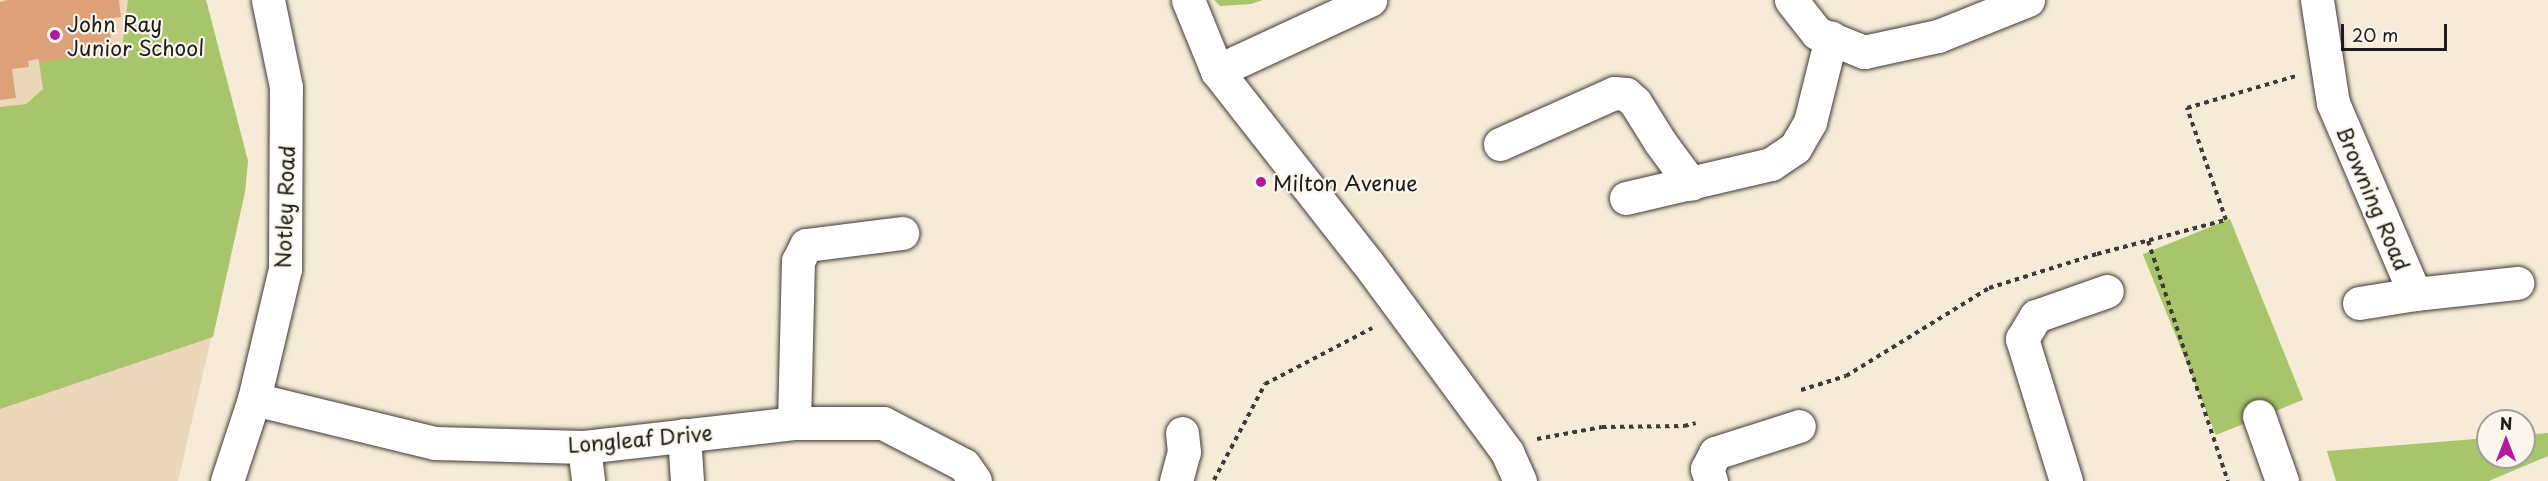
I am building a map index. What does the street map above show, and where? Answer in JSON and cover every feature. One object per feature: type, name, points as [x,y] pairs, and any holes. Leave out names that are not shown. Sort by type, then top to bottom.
[{"type":"street","name":"Notley Road","points":[[227,481],[254,399],[285,269],[286,87],[268,0]]},
{"type":"street","points":[[1188,0],[1217,71],[1403,312],[1513,467]]},
{"type":"street","points":[[1217,71],[1370,0]]},
{"type":"street","points":[[1791,0],[1817,33],[1864,52],[1938,36],[2028,0]]},
{"type":"street","name":"Browning Road","points":[[2317,0],[2333,103],[2415,294],[2517,283]]},
{"type":"street","points":[[1626,198],[1771,164],[1795,148],[1810,122],[1831,38]]},
{"type":"street","points":[[1500,144],[1614,93],[1626,94],[1635,102],[1660,142],[1691,184]]},
{"type":"street","points":[[794,423],[798,261],[806,246],[902,233]]},
{"type":"street","points":[[2066,481],[2022,339],[2036,316],[2107,291]]},
{"type":"street","points":[[2359,303],[2415,294]]},
{"type":"street","name":"Longleaf Drive","points":[[254,399],[435,443],[584,447],[794,423],[883,423],[964,465],[975,481]]},
{"type":"street","points":[[2259,416],[2282,481]]},
{"type":"street","points":[[1711,481],[1707,469],[1715,453],[1799,426]]},
{"type":"street","points":[[1176,481],[1184,452],[1182,433]]},
{"type":"street","points":[[684,435],[687,481]]},
{"type":"street","points":[[584,447],[588,481]]},
{"type":"path","points":[[1800,390],[1846,376],[1989,288],[2226,220],[2187,108],[2328,66]]},
{"type":"path","points":[[2148,241],[2228,481]]},
{"type":"path","points":[[1214,481],[1264,384],[1403,312]]},
{"type":"path","points":[[1513,467],[1526,441],[1602,427],[1684,426],[1705,420]]},
{"type":"shaded area","points":[[0,0],[206,0],[248,161],[245,192],[178,481],[0,481]]},
{"type":"green space","points":[[128,0],[206,0],[248,161],[245,192],[213,337],[0,409],[0,107],[26,104],[43,89],[39,62],[122,49]]},
{"type":"green space","points":[[1214,0],[1263,0],[1251,4],[1220,6]]},
{"type":"green space","points":[[2230,219],[2303,400],[2216,435],[2143,254]]},
{"type":"green space","points":[[2548,433],[2548,456],[2536,461],[2536,434]]},
{"type":"green space","points":[[2476,439],[2476,469],[2517,469],[2489,481],[2336,481],[2327,451]]},
{"type":"building","name":"John Ray Junior School","points":[[8,0],[119,0],[121,17],[108,19],[113,52],[39,62],[38,59],[28,61],[29,67],[12,69],[16,98],[0,100],[0,2]]},
{"type":"place","name":"John Ray Junior School","points":[[55,35]]},
{"type":"place","name":"Milton Avenue","points":[[1261,182]]}]
